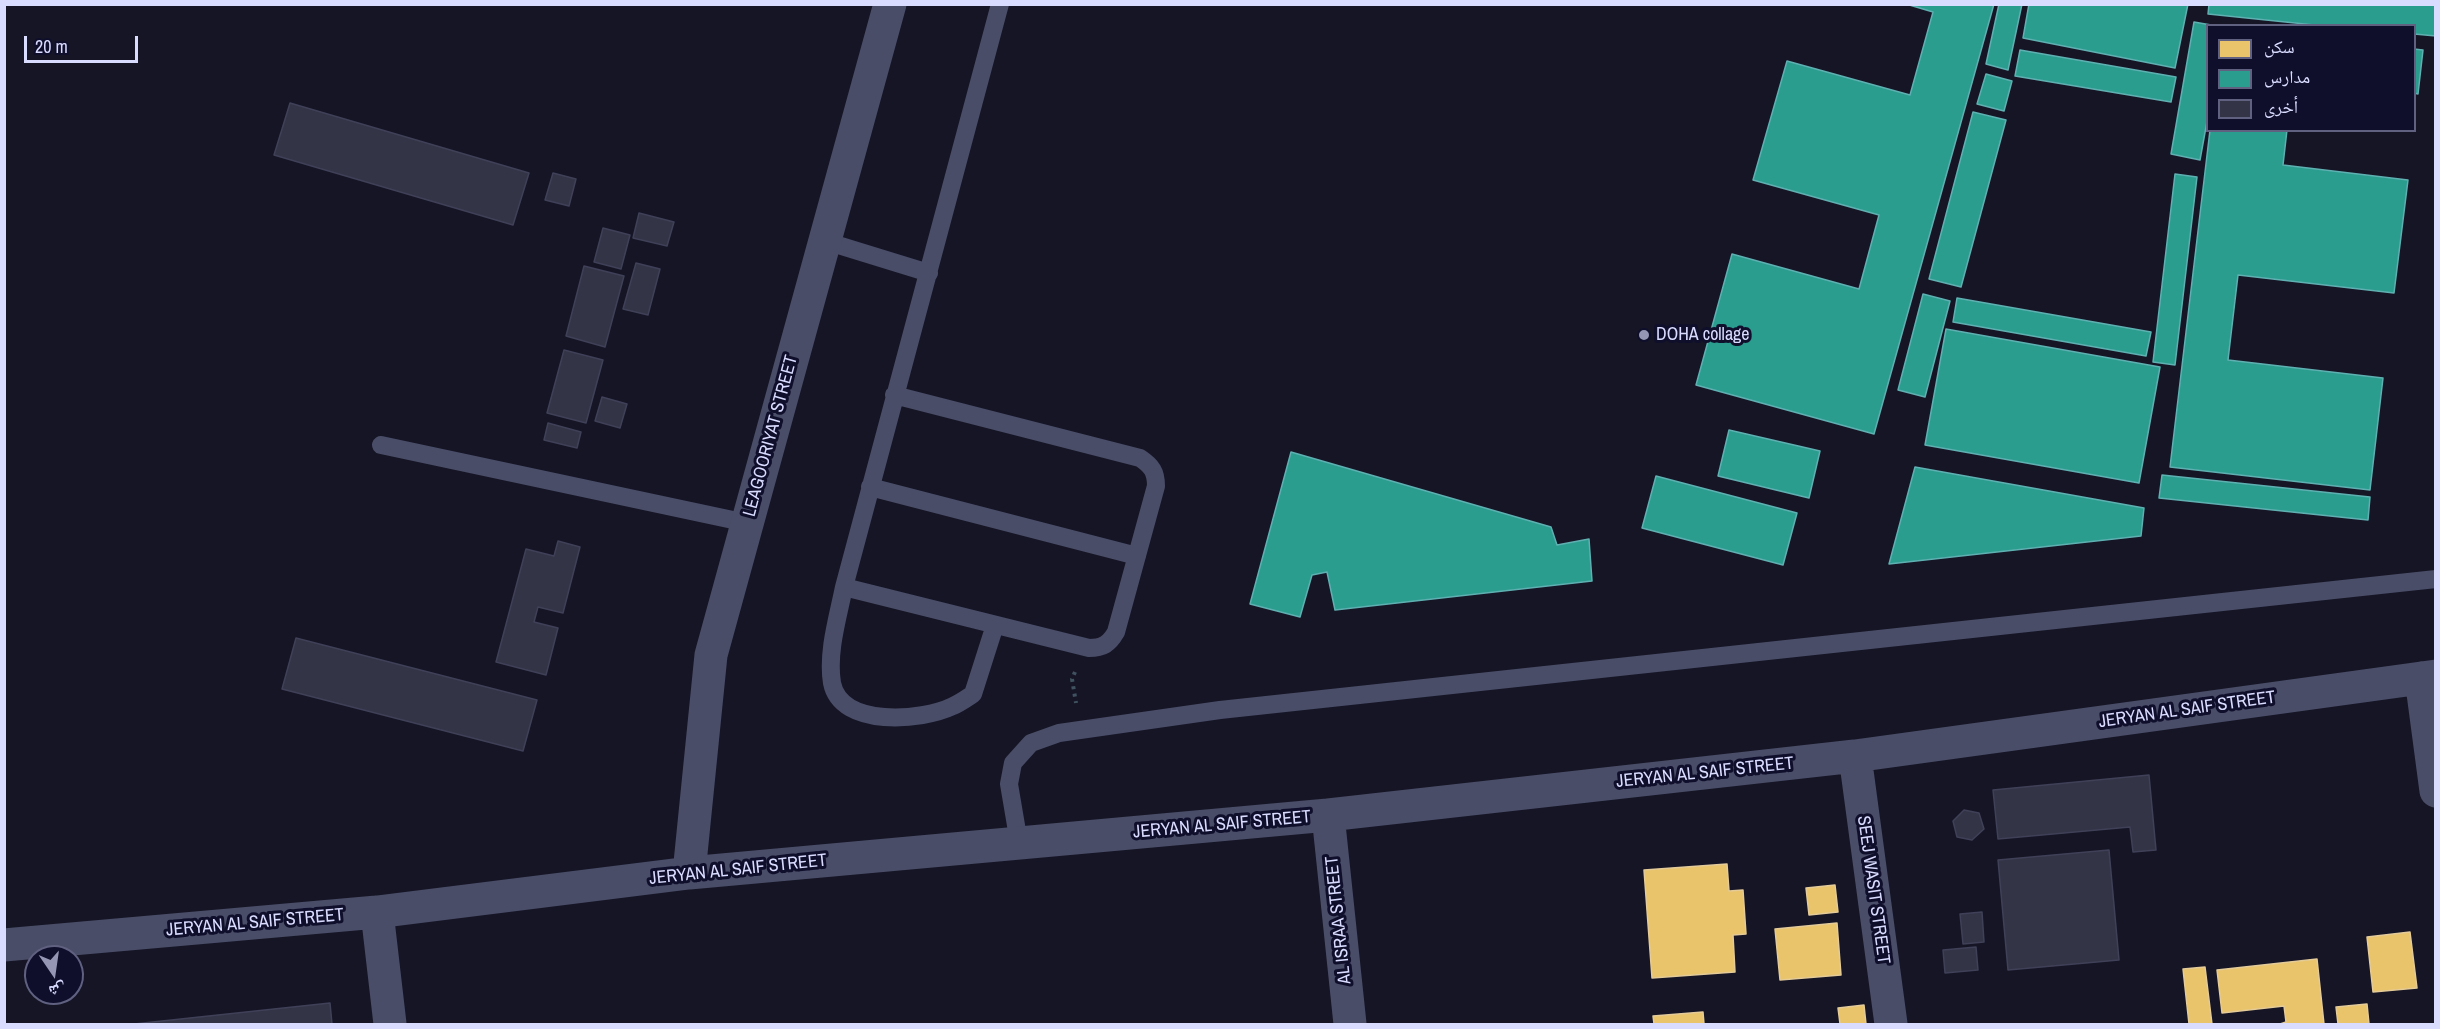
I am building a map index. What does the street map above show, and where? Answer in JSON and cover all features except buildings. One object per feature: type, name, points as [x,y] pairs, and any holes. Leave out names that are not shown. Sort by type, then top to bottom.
[{"type":"street","name":"LEAGOORIYAT STREET","points":[[689,873],[711,655],[890,4]]},
{"type":"street","name":"JERYAN AL SAIF STREET","points":[[4,945],[377,912],[689,873],[1328,815],[1855,756],[2428,677]]},
{"type":"street","points":[[2428,677],[2436,791]]},
{"type":"street","name":"SEEJ WASIT STREET","points":[[1855,756],[1891,1024]]},
{"type":"street","name":"AL ISRAA STREET","points":[[1328,815],[1350,1024]]},
{"type":"street","points":[[377,912],[390,1024]]},
{"type":"lane","points":[[995,624],[973,694],[953,706],[928,714],[869,716],[851,711],[832,685],[831,662],[843,586],[1000,4]]},
{"type":"lane","points":[[825,241],[929,273]]},
{"type":"lane","points":[[843,586],[1089,648],[1100,648],[1110,642],[1116,632],[1156,486],[1156,475],[1150,464],[1140,458],[894,394]]},
{"type":"lane","points":[[381,445],[747,523]]},
{"type":"lane","points":[[870,487],[1137,556]]},
{"type":"lane","points":[[1019,843],[1009,784],[1013,764],[1030,743],[1059,733],[1232,708],[2436,579]]},
{"type":"path","points":[[1083,730],[1072,679],[1089,648]]},
{"type":"place","name":"DOHA collage","points":[[1644,335]]}]
